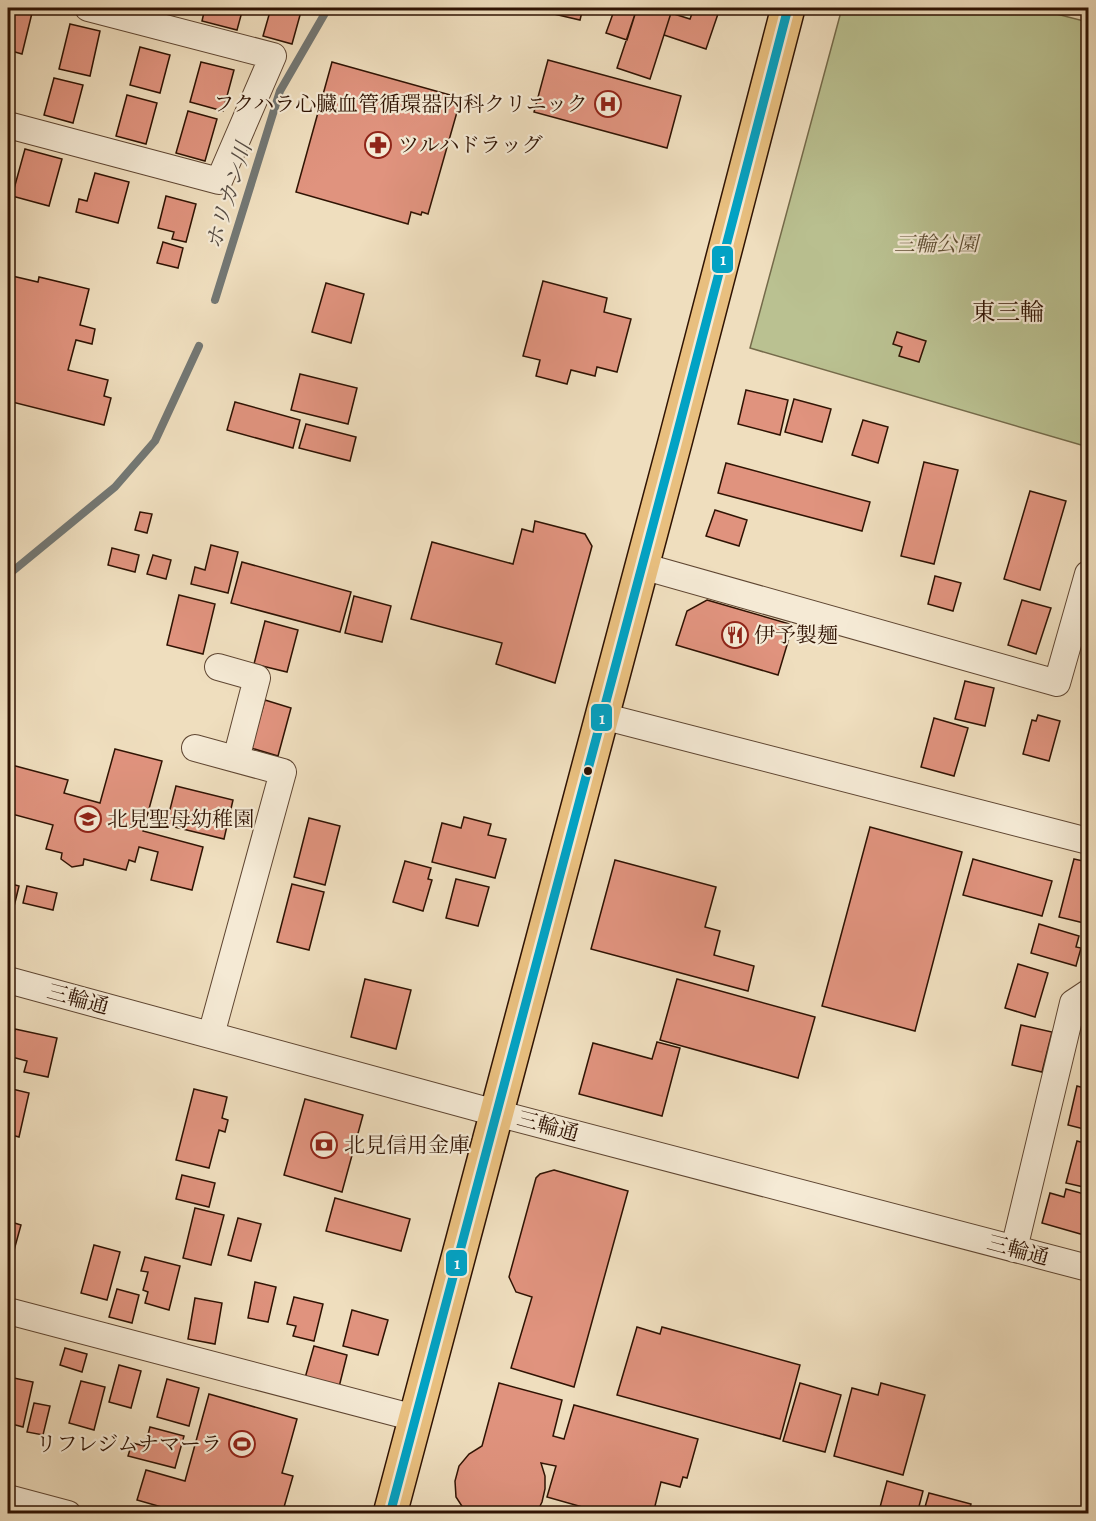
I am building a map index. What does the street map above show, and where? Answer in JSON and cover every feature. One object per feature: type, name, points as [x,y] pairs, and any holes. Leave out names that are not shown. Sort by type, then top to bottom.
[{"type":"highway","points":[[390,1514],[788,8]]},
{"type":"street","points":[[8,125],[219,182],[273,56],[88,8]]},
{"type":"street","points":[[642,566],[1056,683],[1089,574]]},
{"type":"street","points":[[218,667],[257,678],[236,759]]},
{"type":"street","points":[[602,716],[1089,841]]},
{"type":"street","points":[[195,748],[283,772],[211,1035]]},
{"type":"street","name":"三輪通","points":[[8,980],[496,1113],[1089,1268]]},
{"type":"street","points":[[1014,1249],[1073,1003],[1089,993]]},
{"type":"street","points":[[8,1311],[415,1419]]},
{"type":"street","points":[[8,1498],[68,1514]]},
{"type":"green space","name":"三輪公園","points":[[842,8],[1033,8],[1088,22],[1088,447],[750,348]]},
{"type":"building","points":[[8,8],[32,13],[22,54],[8,50]]},
{"type":"building","points":[[205,8],[243,8],[237,30],[202,21]]},
{"type":"building","points":[[271,8],[302,8],[292,44],[263,36]]},
{"type":"building","points":[[546,8],[583,8],[580,20],[545,12]]},
{"type":"building","points":[[615,8],[637,8],[627,40],[606,33]]},
{"type":"building","points":[[637,8],[656,8],[671,13],[650,79],[617,68]]},
{"type":"building","points":[[694,8],[720,8],[706,49],[664,35],[671,13],[690,19]]},
{"type":"building","points":[[70,24],[100,31],[90,76],[59,69]]},
{"type":"building","points":[[140,47],[170,55],[160,93],[130,85]]},
{"type":"building","name":"フクハラ心臓血管循環器内科クリニック","points":[[548,60],[681,96],[667,148],[534,112]]},
{"type":"building","points":[[201,62],[234,70],[223,111],[190,102]]},
{"type":"building","name":"ツルハドラッグ","points":[[332,62],[461,98],[428,214],[422,212],[421,215],[411,212],[408,224],[296,192]]},
{"type":"building","points":[[54,78],[83,85],[73,123],[44,115]]},
{"type":"building","points":[[127,95],[157,103],[146,144],[116,136]]},
{"type":"building","points":[[188,111],[217,119],[205,161],[176,153]]},
{"type":"building","points":[[25,149],[62,159],[49,206],[12,196]]},
{"type":"building","points":[[95,173],[129,182],[118,223],[76,212],[79,199],[87,201]]},
{"type":"building","points":[[166,196],[196,204],[186,242],[172,239],[174,232],[158,228]]},
{"type":"building","points":[[163,242],[183,248],[178,268],[157,263]]},
{"type":"building","points":[[8,275],[38,282],[39,277],[89,289],[80,325],[95,329],[92,344],[76,340],[68,370],[108,380],[104,396],[111,398],[104,425],[8,401]]},
{"type":"building","points":[[543,281],[607,298],[604,312],[631,319],[617,372],[597,367],[595,376],[571,370],[567,384],[536,376],[540,360],[523,356]]},
{"type":"building","points":[[326,283],[364,294],[351,343],[312,332]]},
{"type":"building","points":[[897,332],[926,341],[919,362],[899,356],[902,347],[893,344]]},
{"type":"building","points":[[300,374],[357,388],[348,424],[291,410]]},
{"type":"building","points":[[746,390],[788,400],[780,435],[738,424]]},
{"type":"building","points":[[794,399],[831,409],[822,442],[785,432]]},
{"type":"building","points":[[235,402],[300,420],[293,448],[227,430]]},
{"type":"building","points":[[863,420],[888,427],[878,463],[852,455]]},
{"type":"building","points":[[306,424],[356,437],[350,461],[299,448]]},
{"type":"building","points":[[924,462],[958,470],[934,564],[901,556]]},
{"type":"building","points":[[726,463],[870,502],[862,531],[718,493]]},
{"type":"building","points":[[1030,491],[1066,501],[1040,590],[1004,579]]},
{"type":"building","points":[[715,510],[747,520],[739,546],[706,536]]},
{"type":"building","points":[[140,512],[152,514],[147,533],[135,530]]},
{"type":"building","points":[[535,521],[585,534],[592,546],[555,683],[496,664],[502,643],[411,619],[432,542],[513,564],[522,529],[533,532]]},
{"type":"building","points":[[211,545],[238,552],[228,593],[191,584],[195,567],[205,570]]},
{"type":"building","points":[[112,548],[139,555],[135,572],[108,565]]},
{"type":"building","points":[[153,555],[171,560],[166,579],[147,574]]},
{"type":"building","points":[[242,562],[351,592],[340,632],[231,603]]},
{"type":"building","points":[[935,576],[961,583],[953,611],[928,604]]},
{"type":"building","points":[[179,595],[215,604],[203,654],[167,645]]},
{"type":"building","points":[[354,596],[391,606],[382,642],[345,633]]},
{"type":"building","name":"伊予製麺","points":[[707,600],[793,625],[778,675],[676,645],[687,611]]},
{"type":"building","points":[[1022,600],[1051,608],[1036,654],[1008,645]]},
{"type":"building","points":[[265,621],[298,630],[287,672],[254,664]]},
{"type":"building","points":[[965,681],[994,688],[985,726],[955,719]]},
{"type":"building","points":[[265,700],[291,708],[278,756],[251,748]]},
{"type":"building","points":[[1038,715],[1060,721],[1049,761],[1023,754],[1032,720],[1036,721]]},
{"type":"building","points":[[934,718],[968,728],[954,776],[921,767]]},
{"type":"building","name":"北見聖母幼稚園","points":[[115,749],[162,761],[143,831],[203,847],[192,890],[151,880],[158,852],[139,847],[135,862],[129,860],[126,870],[84,859],[83,865],[72,867],[61,859],[62,853],[46,849],[53,825],[8,813],[8,764],[68,780],[64,793],[100,803]]},
{"type":"building","points":[[176,786],[233,800],[224,839],[166,825]]},
{"type":"building","points":[[464,817],[491,824],[488,835],[506,839],[495,878],[432,862],[442,823],[461,828]]},
{"type":"building","points":[[309,818],[340,826],[325,885],[294,877]]},
{"type":"building","points":[[870,827],[962,852],[915,1031],[822,1006]]},
{"type":"building","points":[[973,859],[1052,881],[1042,916],[963,895]]},
{"type":"building","points":[[1074,859],[1088,862],[1088,924],[1059,917]]},
{"type":"building","points":[[615,860],[716,887],[705,927],[720,931],[714,955],[754,966],[748,991],[591,949]]},
{"type":"building","points":[[405,861],[431,868],[428,879],[432,880],[423,911],[393,902]]},
{"type":"building","points":[[456,879],[489,887],[478,926],[446,918]]},
{"type":"building","points":[[8,883],[19,886],[8,931]]},
{"type":"building","points":[[292,884],[324,892],[309,950],[277,942]]},
{"type":"building","points":[[27,886],[57,893],[53,910],[23,903]]},
{"type":"building","points":[[1039,924],[1079,936],[1076,947],[1081,948],[1076,966],[1031,953]]},
{"type":"building","points":[[1018,964],[1048,973],[1035,1017],[1005,1008]]},
{"type":"building","points":[[365,979],[411,990],[396,1049],[351,1037]]},
{"type":"building","points":[[677,979],[815,1017],[798,1078],[660,1040]]},
{"type":"building","points":[[1021,1025],[1052,1032],[1042,1072],[1012,1065]]},
{"type":"building","points":[[15,1029],[57,1038],[48,1077],[24,1072],[27,1061],[8,1056]]},
{"type":"building","points":[[657,1042],[680,1048],[662,1116],[579,1094],[593,1043],[652,1059]]},
{"type":"building","points":[[1077,1086],[1088,1089],[1088,1130],[1068,1125]]},
{"type":"building","points":[[8,1088],[29,1093],[19,1137],[8,1134]]},
{"type":"building","points":[[194,1089],[227,1097],[222,1118],[228,1120],[225,1132],[219,1130],[209,1168],[176,1160]]},
{"type":"building","name":"北見信用金庫","points":[[305,1099],[363,1115],[342,1192],[284,1175]]},
{"type":"building","points":[[1077,1141],[1088,1144],[1088,1188],[1066,1183]]},
{"type":"building","points":[[554,1170],[628,1191],[574,1387],[511,1368],[532,1297],[516,1292],[509,1277],[536,1178],[540,1174]]},
{"type":"building","points":[[182,1175],[215,1183],[209,1207],[176,1199]]},
{"type":"building","points":[[1066,1189],[1088,1195],[1088,1217],[1084,1235],[1042,1223],[1050,1193],[1064,1197]]},
{"type":"building","points":[[335,1198],[410,1219],[401,1251],[326,1231]]},
{"type":"building","points":[[195,1208],[224,1215],[211,1265],[183,1258]]},
{"type":"building","points":[[238,1218],[261,1224],[251,1261],[228,1255]]},
{"type":"building","points":[[8,1221],[21,1225],[8,1272]]},
{"type":"building","points":[[94,1245],[120,1252],[107,1300],[81,1293]]},
{"type":"building","points":[[145,1257],[180,1266],[169,1310],[145,1303],[148,1292],[143,1290],[148,1272],[141,1271]]},
{"type":"building","points":[[255,1282],[276,1287],[268,1322],[248,1318]]},
{"type":"building","points":[[117,1289],[139,1295],[132,1323],[109,1317]]},
{"type":"building","points":[[294,1297],[323,1304],[314,1341],[293,1336],[296,1326],[287,1324]]},
{"type":"building","points":[[195,1298],[222,1303],[215,1344],[188,1339]]},
{"type":"building","points":[[352,1310],[388,1320],[378,1355],[343,1346]]},
{"type":"building","points":[[637,1327],[660,1334],[662,1327],[800,1365],[780,1439],[617,1395]]},
{"type":"building","points":[[314,1346],[347,1355],[339,1387],[305,1378]]},
{"type":"building","points":[[65,1348],[87,1354],[82,1372],[60,1365]]},
{"type":"building","points":[[119,1365],[141,1371],[131,1408],[109,1402]]},
{"type":"building","points":[[9,1377],[33,1382],[23,1427],[8,1423]]},
{"type":"building","points":[[167,1379],[199,1388],[189,1426],[157,1417]]},
{"type":"building","points":[[81,1381],[105,1387],[94,1430],[69,1423]]},
{"type":"building","points":[[499,1383],[562,1400],[553,1436],[564,1439],[574,1405],[698,1439],[687,1478],[683,1477],[680,1487],[661,1482],[653,1514],[607,1514],[547,1497],[556,1466],[541,1463],[545,1476],[545,1489],[536,1514],[467,1514],[456,1497],[455,1481],[459,1466],[469,1454],[482,1446]]},
{"type":"building","points":[[800,1383],[841,1395],[825,1452],[783,1441]]},
{"type":"building","points":[[881,1383],[925,1395],[903,1475],[834,1456],[852,1388],[878,1395]]},
{"type":"building","name":"リフレジムナマーラ","points":[[209,1394],[297,1419],[282,1473],[293,1476],[282,1514],[186,1514],[137,1500],[146,1470],[185,1481]]},
{"type":"building","points":[[34,1403],[50,1406],[43,1435],[27,1432]]},
{"type":"building","points":[[150,1427],[184,1436],[175,1468],[128,1456],[132,1443],[145,1446]]},
{"type":"building","points":[[887,1481],[923,1491],[917,1514],[887,1514],[879,1511]]},
{"type":"building","points":[[929,1493],[971,1504],[968,1514],[923,1514]]},
{"type":"waterway","name":"ホリカン川","points":[[215,300],[280,91],[328,8]]},
{"type":"waterway","name":"ホリカン川","points":[[8,575],[115,487],[155,441],[199,346]]},
{"type":"transit line","name":"1","points":[[390,1514],[788,8]]},
{"type":"place","name":"フクハラ心臓血管循環器内科クリニック","points":[[608,104]]},
{"type":"place","name":"ツルハドラッグ","points":[[378,145]]},
{"type":"place","name":"伊予製麺","points":[[735,635]]},
{"type":"place","name":"北見聖母幼稚園","points":[[88,819]]},
{"type":"place","name":"北見信用金庫","points":[[324,1145]]},
{"type":"place","name":"リフレジムナマーラ","points":[[242,1444]]},
{"type":"district","name":"東三輪","points":[[1008,312]]}]
